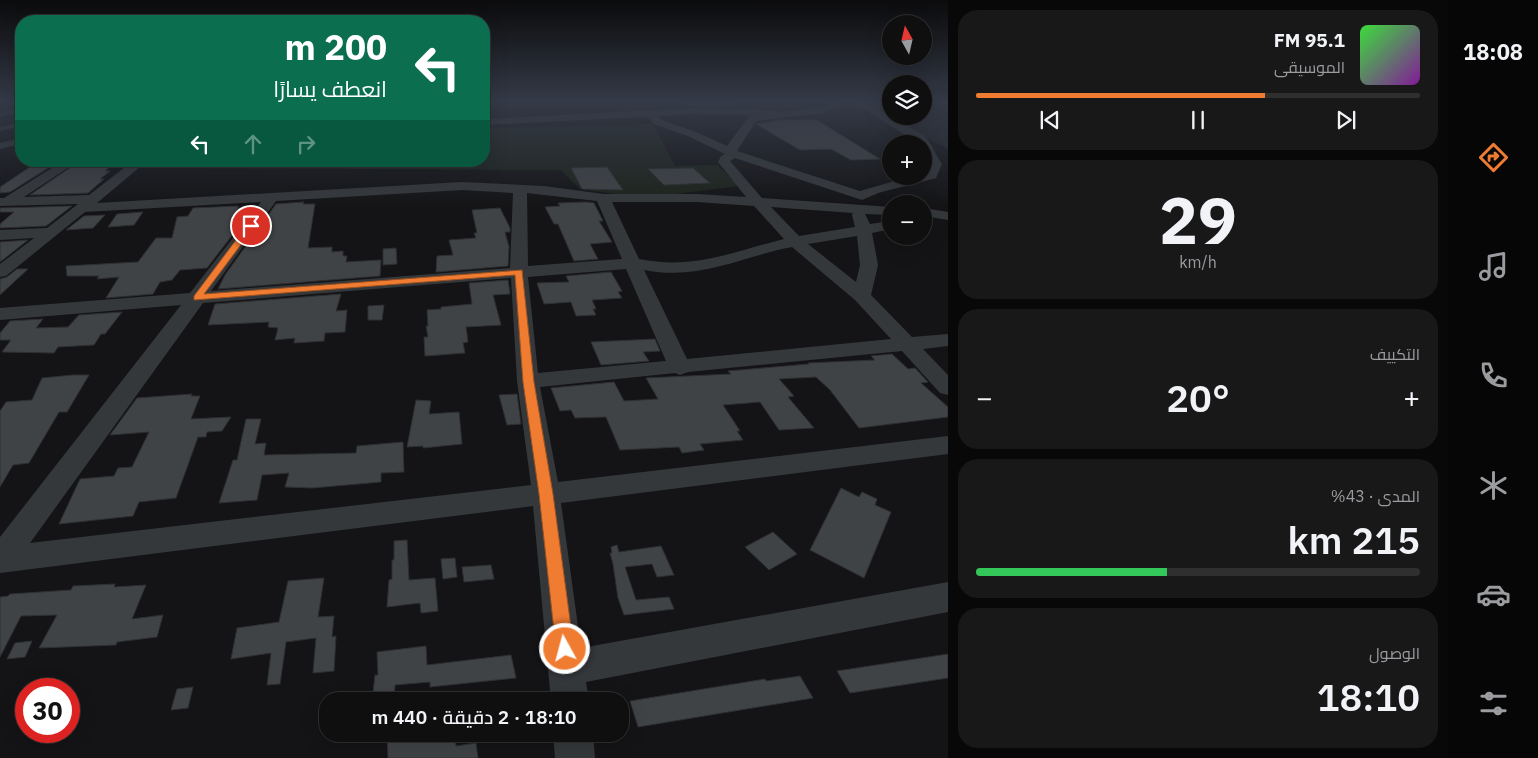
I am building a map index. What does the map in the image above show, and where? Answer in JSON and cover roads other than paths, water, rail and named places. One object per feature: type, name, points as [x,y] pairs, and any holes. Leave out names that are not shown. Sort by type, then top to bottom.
[{"type":"street","points":[[668,136],[672,139]]},
{"type":"street","points":[[695,136],[723,158],[738,181],[796,242],[862,296],[948,388]]},
{"type":"street","points":[[723,158],[730,152],[739,136]]},
{"type":"street","points":[[0,146],[15,142]]},
{"type":"street","points":[[932,153],[948,164]]},
{"type":"street","points":[[932,157],[936,164],[932,171]]},
{"type":"street","points":[[723,158],[882,208]]},
{"type":"street","points":[[2,203],[62,167]]},
{"type":"street","points":[[0,272],[133,167]]},
{"type":"street","points":[[862,296],[870,265],[859,202],[865,193],[888,185]]},
{"type":"street","points":[[2,203],[88,203],[272,197],[462,186],[520,189],[603,198],[697,198],[882,203]]},
{"type":"street","points":[[520,189],[519,272],[528,382],[546,494],[569,692]]},
{"type":"street","points":[[272,197],[0,560],[948,445]]},
{"type":"street","points":[[603,198],[680,368]]},
{"type":"street","points":[[932,215],[948,216]]},
{"type":"street","points":[[932,217],[948,221]]},
{"type":"street","points":[[0,314],[633,263],[664,269],[710,265],[796,242],[882,227]]},
{"type":"street","points":[[0,235],[51,232]]},
{"type":"street","points":[[528,382],[948,340]]},
{"type":"street","points":[[567,668],[948,597]]},
{"type":"street","points":[[574,742],[575,758]]}]
